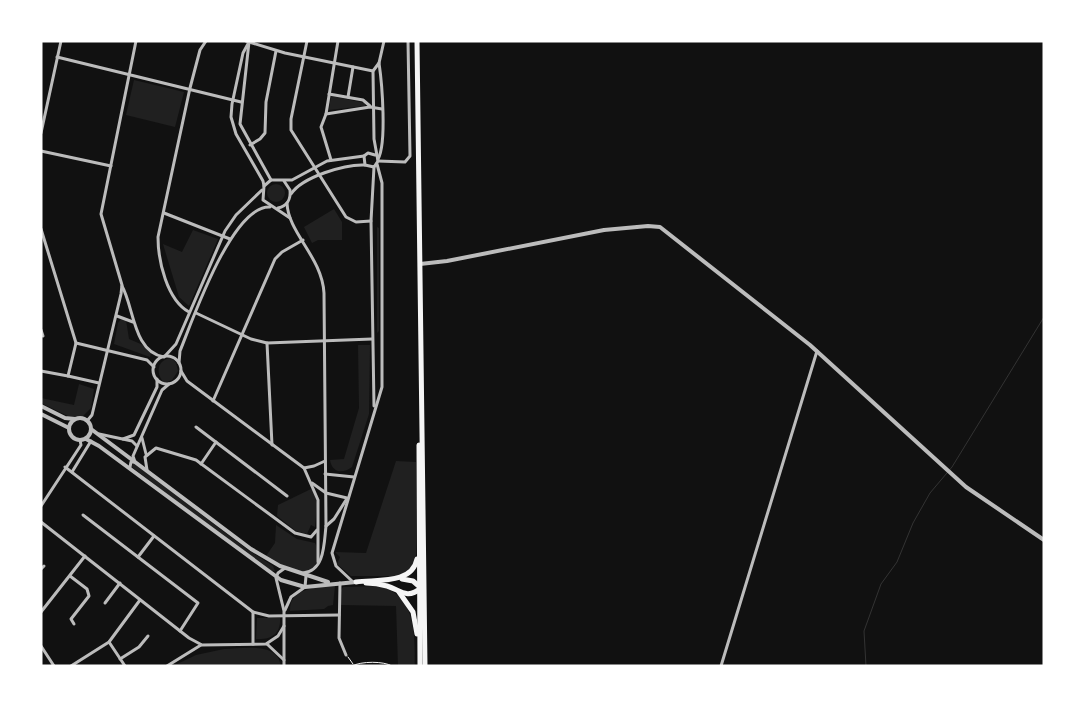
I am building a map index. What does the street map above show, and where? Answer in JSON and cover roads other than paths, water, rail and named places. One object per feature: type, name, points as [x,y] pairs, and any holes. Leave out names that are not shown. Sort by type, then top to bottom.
[{"type":"main road","points":[[417,41],[421,402],[419,524],[422,666]]},
{"type":"main road","points":[[421,402],[424,499],[422,666]]},
{"type":"main road","points":[[421,588],[424,499]]},
{"type":"main road","points":[[397,578],[408,574],[415,566],[419,524]]},
{"type":"main road","points":[[354,581],[397,578],[412,581],[421,588]]},
{"type":"main road","points":[[354,581],[386,586],[399,592],[411,594],[421,588]]},
{"type":"main road","points":[[399,592],[410,605],[415,618],[422,666]]},
{"type":"street","points":[[41,133],[61,41]]},
{"type":"street","points":[[136,41],[101,214],[134,323],[145,344],[156,354],[172,357],[179,362]]},
{"type":"street","points":[[189,312],[180,306],[174,298],[165,275],[158,243],[190,88],[199,53],[206,41]]},
{"type":"street","points":[[248,41],[276,51],[373,71]]},
{"type":"street","points":[[248,41],[232,100],[231,117],[234,130],[264,186]]},
{"type":"street","points":[[248,41],[250,50],[241,102],[240,124],[271,180]]},
{"type":"street","points":[[307,41],[290,124],[295,138],[348,219],[356,222],[372,221]]},
{"type":"street","points":[[331,160],[321,127],[326,114],[338,41]]},
{"type":"street","points":[[374,409],[372,221],[374,167],[382,148],[379,63],[384,41]]},
{"type":"street","points":[[378,161],[405,162],[410,156],[408,41]]},
{"type":"street","points":[[250,145],[265,134],[266,102],[276,51]]},
{"type":"street","points":[[57,57],[241,102]]},
{"type":"street","points":[[354,581],[337,568],[332,555],[382,387],[382,183],[375,155],[372,108],[373,71],[379,63]]},
{"type":"street","points":[[348,97],[353,68]]},
{"type":"street","points":[[329,94],[362,100],[372,108]]},
{"type":"street","points":[[326,114],[372,108],[382,110]]},
{"type":"street","points":[[41,151],[111,166]]},
{"type":"street","points":[[154,367],[159,359],[175,346],[222,236],[233,217],[264,186],[271,180],[292,180],[331,160],[364,156],[371,153],[375,155]]},
{"type":"street","points":[[364,156],[365,165]]},
{"type":"street","points":[[298,573],[309,572],[319,563],[324,552],[326,526],[325,341],[322,278],[292,220],[288,203],[291,194],[296,189],[337,168],[365,165],[374,167]]},
{"type":"street","points":[[281,180],[288,185],[291,194]]},
{"type":"street","points":[[262,190],[263,200],[292,220]]},
{"type":"street","points":[[288,203],[272,207],[261,207],[252,212],[240,224],[230,239],[196,314],[180,351],[179,362],[181,371],[187,381],[304,468],[318,502],[319,563]]},
{"type":"street","points":[[164,213],[230,239]]},
{"type":"street","points":[[420,264],[447,261],[587,232],[629,227],[658,227],[684,244],[817,351],[973,493],[1044,540]]},
{"type":"street","points":[[41,229],[76,342],[68,376]]},
{"type":"street","points":[[214,401],[275,259],[303,240]]},
{"type":"street","points":[[87,421],[92,415],[117,316],[122,285]]},
{"type":"street","points":[[196,314],[267,343],[372,339]]},
{"type":"street","points":[[117,316],[134,323]]},
{"type":"street","points":[[41,330],[43,336]]},
{"type":"street","points":[[76,342],[148,360],[154,367],[157,387],[134,436],[123,439]]},
{"type":"street","points":[[267,343],[272,445]]},
{"type":"street","points":[[721,666],[817,351]]},
{"type":"street","points":[[41,371],[99,383]]},
{"type":"street","points":[[176,381],[181,371]]},
{"type":"street","points":[[157,379],[168,384]]},
{"type":"street","points":[[135,462],[132,458],[162,390],[168,384],[176,381],[187,381]]},
{"type":"street","points":[[41,406],[75,420],[82,418],[87,421],[96,434],[251,549],[285,568],[333,583]]},
{"type":"street","points":[[42,414],[55,413]]},
{"type":"street","points":[[42,414],[69,428],[71,435],[80,440],[86,439],[91,441],[131,469],[276,578],[290,584],[305,587],[354,581]]},
{"type":"street","points":[[69,428],[75,420]]},
{"type":"street","points":[[196,427],[287,496]]},
{"type":"street","points":[[86,439],[91,429]]},
{"type":"street","points":[[96,434],[134,442],[137,447]]},
{"type":"street","points":[[142,438],[147,454],[144,463],[147,470]]},
{"type":"street","points":[[41,506],[81,445],[80,440]]},
{"type":"street","points":[[72,472],[91,441]]},
{"type":"street","points":[[201,464],[216,442]]},
{"type":"street","points":[[147,454],[156,448],[192,458],[295,533],[311,537],[316,534],[318,527]]},
{"type":"street","points":[[304,468],[314,466],[325,460]]},
{"type":"street","points":[[131,469],[130,463],[135,462]]},
{"type":"street","points":[[65,467],[253,612],[269,616],[284,613],[339,615]]},
{"type":"street","points":[[325,474],[354,477]]},
{"type":"street","points":[[311,482],[326,493],[348,498]]},
{"type":"street","points":[[326,526],[334,519],[348,498]]},
{"type":"street","points":[[83,515],[198,603],[180,631]]},
{"type":"street","points":[[41,522],[180,631],[202,644],[266,644],[278,636],[284,626]]},
{"type":"street","points":[[138,557],[154,536]]},
{"type":"street","points":[[41,612],[85,556]]},
{"type":"street","points":[[284,664],[284,613],[276,578],[278,573],[285,568]]},
{"type":"street","points":[[70,576],[87,589],[89,596],[71,619],[74,624]]},
{"type":"street","points":[[284,613],[293,596],[305,587],[306,576]]},
{"type":"street","points":[[340,583],[339,640],[346,655]]},
{"type":"street","points":[[105,603],[120,584]]},
{"type":"street","points":[[71,666],[109,642],[140,600]]},
{"type":"street","points":[[253,612],[253,644]]},
{"type":"street","points":[[120,659],[140,647],[148,636]]},
{"type":"street","points":[[109,642],[124,666]]},
{"type":"street","points":[[167,666],[202,644]]},
{"type":"street","points":[[266,644],[284,664]]},
{"type":"street","points":[[41,646],[54,666]]},
{"type":"waterway","points":[[866,666],[864,631],[881,584],[897,562],[913,523],[930,493],[952,467],[1044,317]]}]
